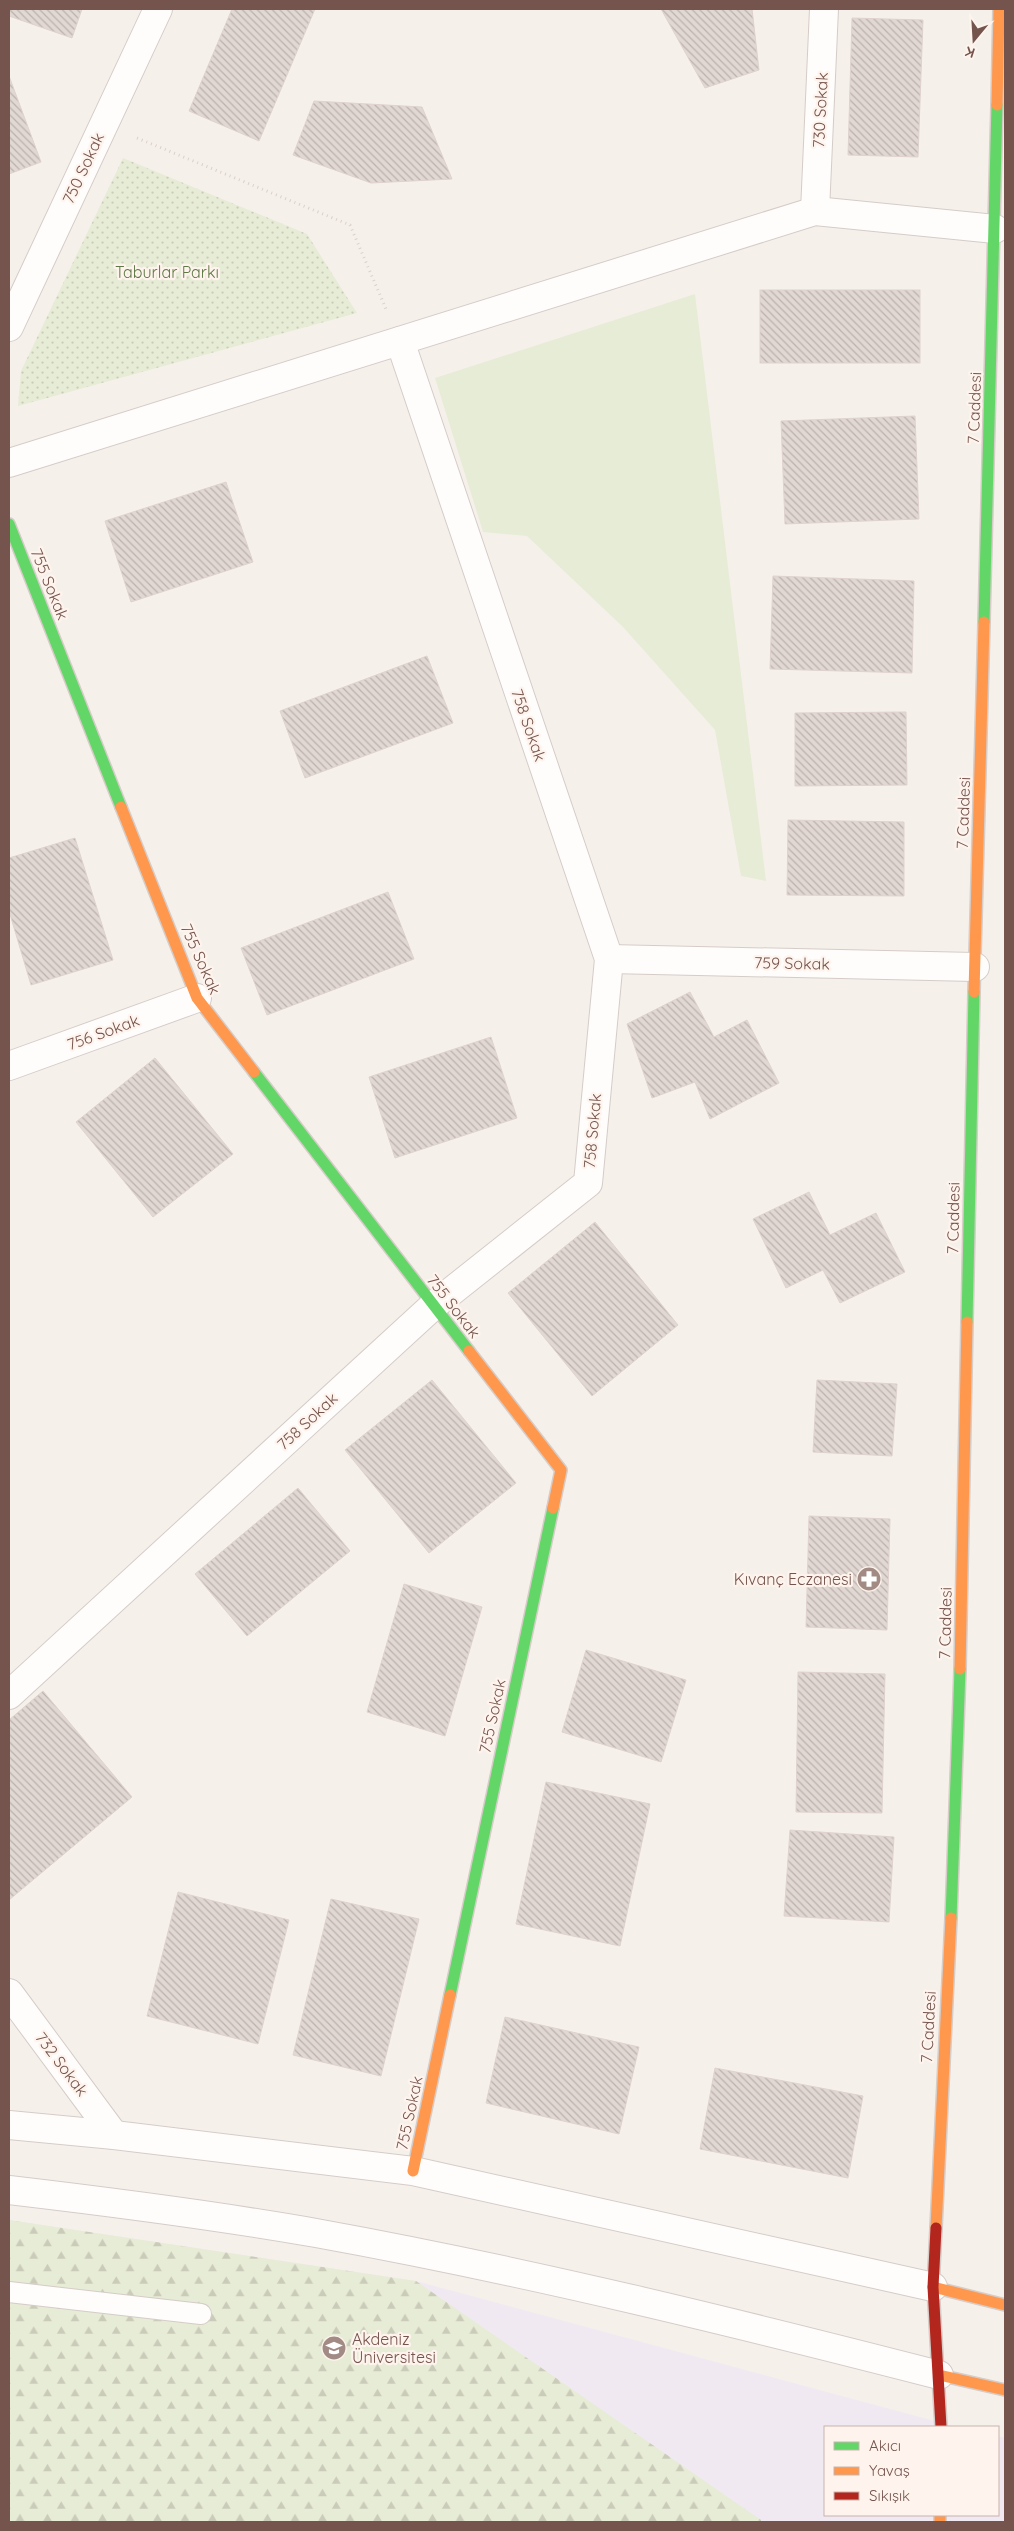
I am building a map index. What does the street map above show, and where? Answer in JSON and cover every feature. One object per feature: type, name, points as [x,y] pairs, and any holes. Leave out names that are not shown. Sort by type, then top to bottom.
[{"type":"street","name":"750 Sokak","points":[[9,327],[158,9]]},
{"type":"street","name":"730 Sokak","points":[[815,211],[824,9]]},
{"type":"street","name":"7 Caddesi","points":[[941,2426],[933,2287],[957,1792],[999,9]]},
{"type":"street","points":[[9,463],[815,211],[995,229]]},
{"type":"street","name":"758 Sokak","points":[[9,1695],[433,1306],[588,1183],[609,959],[400,341]]},
{"type":"street","name":"755 Sokak","points":[[9,524],[196,998],[561,1470],[413,2171]]},
{"type":"street","name":"759 Sokak","points":[[609,959],[975,968]]},
{"type":"street","name":"756 Sokak","points":[[9,1066],[196,998]]},
{"type":"street","name":"732 Sokak","points":[[9,1993],[114,2135]]},
{"type":"street","points":[[9,2125],[114,2135],[413,2171],[933,2287],[1005,2305]]},
{"type":"street","points":[[9,2190],[206,2215],[418,2253],[748,2326],[1005,2390]]},
{"type":"lane","points":[[9,2292],[201,2314]]},
{"type":"path","points":[[104,124],[350,225],[400,341]]},
{"type":"shaded area","name":"Akdeniz Üniversitesi","points":[[9,2220],[416,2281],[953,2426],[824,2426],[824,2516],[999,2516],[999,2436],[1005,2438],[1005,2522],[9,2522]]},
{"type":"green space","name":"Taburlar Parkı","points":[[123,158],[307,234],[357,313],[18,406],[21,371]]},
{"type":"green space","points":[[695,294],[766,881],[741,876],[715,730],[623,627],[527,536],[483,532],[435,378]]},
{"type":"green space","name":"Akdeniz Üniversitesi","points":[[9,2220],[416,2281],[761,2520],[761,2522],[9,2522]]},
{"type":"building","points":[[9,9],[82,9],[72,38],[9,16]]},
{"type":"building","points":[[232,9],[315,9],[259,141],[189,111]]},
{"type":"building","points":[[661,9],[752,9],[759,70],[705,88]]},
{"type":"building","points":[[852,18],[923,20],[918,157],[848,155]]},
{"type":"building","points":[[9,76],[41,162],[9,174]]},
{"type":"building","points":[[314,101],[422,107],[452,179],[371,183],[293,155]]},
{"type":"building","points":[[760,290],[920,290],[920,363],[760,363]]},
{"type":"building","points":[[915,416],[919,519],[785,524],[781,421]]},
{"type":"building","points":[[226,482],[253,562],[131,602],[105,521]]},
{"type":"building","points":[[773,576],[914,581],[912,673],[770,669]]},
{"type":"building","points":[[427,656],[453,723],[305,778],[280,711]]},
{"type":"building","points":[[906,712],[907,785],[795,786],[795,713]]},
{"type":"building","points":[[788,820],[904,822],[904,896],[787,895]]},
{"type":"building","points":[[75,838],[113,960],[31,985],[9,911],[9,858]]},
{"type":"building","points":[[388,892],[414,959],[267,1015],[241,948]]},
{"type":"building","points":[[690,992],[714,1037],[747,1020],[779,1083],[710,1119],[695,1082],[652,1098],[627,1024]]},
{"type":"building","points":[[491,1037],[517,1118],[395,1158],[369,1077]]},
{"type":"building","points":[[155,1058],[233,1154],[153,1217],[76,1122]]},
{"type":"building","points":[[809,1192],[830,1235],[876,1213],[905,1272],[840,1303],[823,1270],[786,1288],[753,1219]]},
{"type":"building","points":[[595,1222],[678,1325],[592,1396],[508,1293]]},
{"type":"building","points":[[432,1380],[516,1483],[429,1553],[345,1450]]},
{"type":"building","points":[[817,1380],[897,1384],[892,1456],[813,1452]]},
{"type":"building","points":[[298,1488],[350,1551],[247,1636],[195,1574]]},
{"type":"building","points":[[809,1516],[890,1519],[887,1630],[806,1627]]},
{"type":"building","points":[[404,1584],[482,1607],[445,1736],[367,1712]]},
{"type":"building","points":[[586,1650],[686,1680],[661,1762],[562,1732]]},
{"type":"building","points":[[798,1672],[885,1674],[882,1813],[796,1812]]},
{"type":"building","points":[[43,1691],[132,1797],[9,1900],[9,1720]]},
{"type":"building","points":[[546,1782],[650,1804],[620,1946],[516,1924]]},
{"type":"building","points":[[790,1830],[894,1837],[889,1922],[784,1916]]},
{"type":"building","points":[[178,1892],[289,1920],[258,2044],[147,2016]]},
{"type":"building","points":[[331,1899],[419,1919],[381,2076],[293,2055]]},
{"type":"building","points":[[505,2017],[639,2047],[619,2134],[486,2103]]},
{"type":"building","points":[[715,2068],[863,2096],[848,2178],[700,2149]]},
{"type":"traffic: fast","points":[[984,622],[997,105]]},
{"type":"traffic: fast","points":[[9,524],[121,807]]},
{"type":"traffic: fast","points":[[967,1322],[974,992]]},
{"type":"traffic: fast","points":[[254,1072],[469,1351]]},
{"type":"traffic: fast","points":[[450,1995],[553,1508]]},
{"type":"traffic: fast","points":[[951,1918],[960,1669]]},
{"type":"traffic: slow","points":[[997,105],[999,9]]},
{"type":"traffic: slow","points":[[974,992],[984,622]]},
{"type":"traffic: slow","points":[[121,807],[197,998],[254,1072]]},
{"type":"traffic: slow","points":[[960,1669],[967,1322]]},
{"type":"traffic: slow","points":[[469,1351],[561,1470],[553,1508]]},
{"type":"traffic: slow","points":[[936,2228],[951,1918]]},
{"type":"traffic: slow","points":[[413,2171],[450,1995]]},
{"type":"traffic: slow","points":[[933,2287],[1005,2305]]},
{"type":"traffic: slow","points":[[939,2375],[1005,2390]]},
{"type":"traffic: slow","points":[[940,2516],[940,2522]]},
{"type":"traffic: jam","points":[[936,2228],[933,2287],[941,2426]]},
{"type":"place","name":"Kıvanç Eczanesi","points":[[869,1579]]},
{"type":"place","name":"Akdeniz Üniversitesi","points":[[334,2348]]}]
